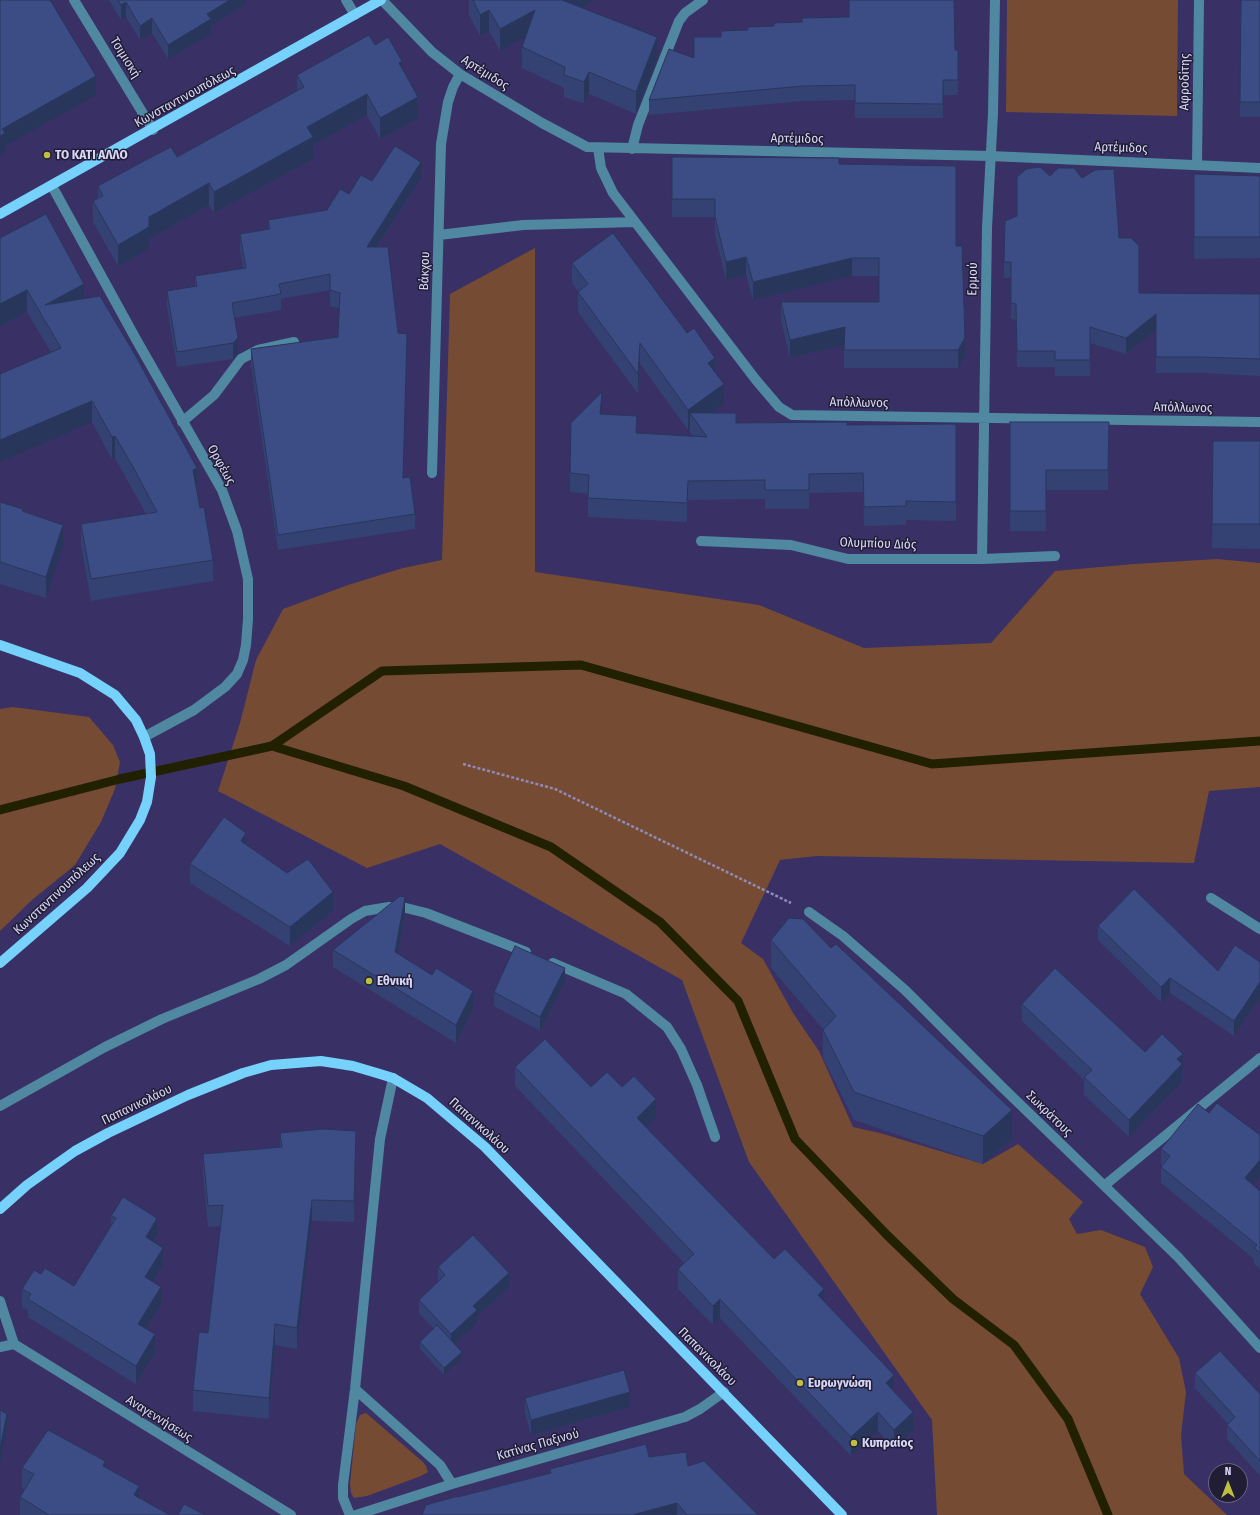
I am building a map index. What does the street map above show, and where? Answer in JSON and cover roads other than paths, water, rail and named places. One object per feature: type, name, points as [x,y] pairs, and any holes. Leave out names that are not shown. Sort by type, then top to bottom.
[{"type":"main road","name":"Κωνσταντινουπόλεως","points":[[0,214],[153,130],[382,0]]},
{"type":"main road","name":"Κωνσταντινουπόλεως","points":[[0,645],[62,666],[99,683],[115,694],[136,720],[144,737],[150,754],[152,777],[149,794],[140,820],[120,853],[87,888],[0,963]]},
{"type":"main road","name":"Παπανικολάου","points":[[0,1209],[27,1185],[75,1151],[108,1133],[188,1095],[243,1073],[271,1065],[321,1061],[353,1066],[393,1078],[443,1110],[485,1147],[842,1515]]},
{"type":"street","name":"Τσιμισκή","points":[[74,0],[153,130]]},
{"type":"street","points":[[346,0],[356,15]]},
{"type":"street","name":"Αρτέμιδος","points":[[382,0],[426,46],[460,74],[576,143],[587,147],[991,156],[1260,168]]},
{"type":"street","points":[[632,149],[638,125],[679,21],[685,13],[703,0]]},
{"type":"street","name":"Ερμού","points":[[982,559],[987,228],[991,156],[995,0]]},
{"type":"street","name":"Αφροδίτης","points":[[1197,165],[1199,0]]},
{"type":"street","name":"Βάκχου","points":[[432,473],[441,144],[444,116],[453,87],[460,74]]},
{"type":"street","name":"Απόλλωνος","points":[[598,148],[599,160],[606,182],[635,222],[756,380],[785,412],[792,415],[1260,422]]},
{"type":"street","name":"Ορφέως","points":[[52,186],[182,422],[222,490],[237,532],[248,579],[249,594],[246,645],[243,660],[237,674],[225,687],[194,710],[144,737]]},
{"type":"street","points":[[439,235],[523,225],[635,222]]},
{"type":"street","points":[[182,422],[214,395],[241,359],[258,350],[294,342]]},
{"type":"street","name":"Ολυμπίου Διός","points":[[701,541],[791,545],[848,559],[982,559],[1055,556]]},
{"type":"street","points":[[1211,898],[1260,929]]},
{"type":"street","points":[[0,1106],[112,1043],[162,1019],[259,979],[286,965],[351,919],[365,912],[389,907],[406,908],[426,913],[539,957],[626,994],[667,1028],[681,1049],[697,1085],[715,1137]]},
{"type":"street","name":"Σωκράτους","points":[[809,912],[843,936],[905,990],[1001,1086],[1178,1256],[1260,1348]]},
{"type":"street","points":[[1105,1185],[1260,1058]]},
{"type":"street","points":[[350,1515],[342,1492],[355,1390],[380,1139],[393,1078]]},
{"type":"street","points":[[0,1301],[14,1344],[0,1347]]},
{"type":"street","name":"Αναγεννήσεως","points":[[14,1344],[291,1515]]},
{"type":"street","points":[[355,1390],[440,1465],[452,1484]]},
{"type":"street","name":"Κατίνας Παξινού","points":[[356,1515],[452,1484],[685,1417],[700,1409],[724,1392]]},
{"type":"waterway","points":[[272,746],[382,671],[581,665],[932,764],[1260,741]]},
{"type":"waterway","points":[[0,810],[120,779],[272,746],[404,786],[551,847],[660,922],[738,1001],[795,1139],[887,1235],[953,1299],[1014,1345],[1068,1419],[1108,1515]]},
{"type":"place","name":"ΤΟ ΚΑΤΙ ΑΛΛΟ","points":[[47,155]]},
{"type":"place","name":"Εθνική","points":[[369,981]]},
{"type":"place","name":"Ευρωγνώση","points":[[800,1383]]},
{"type":"place","name":"Κυπραίος","points":[[854,1443]]}]
